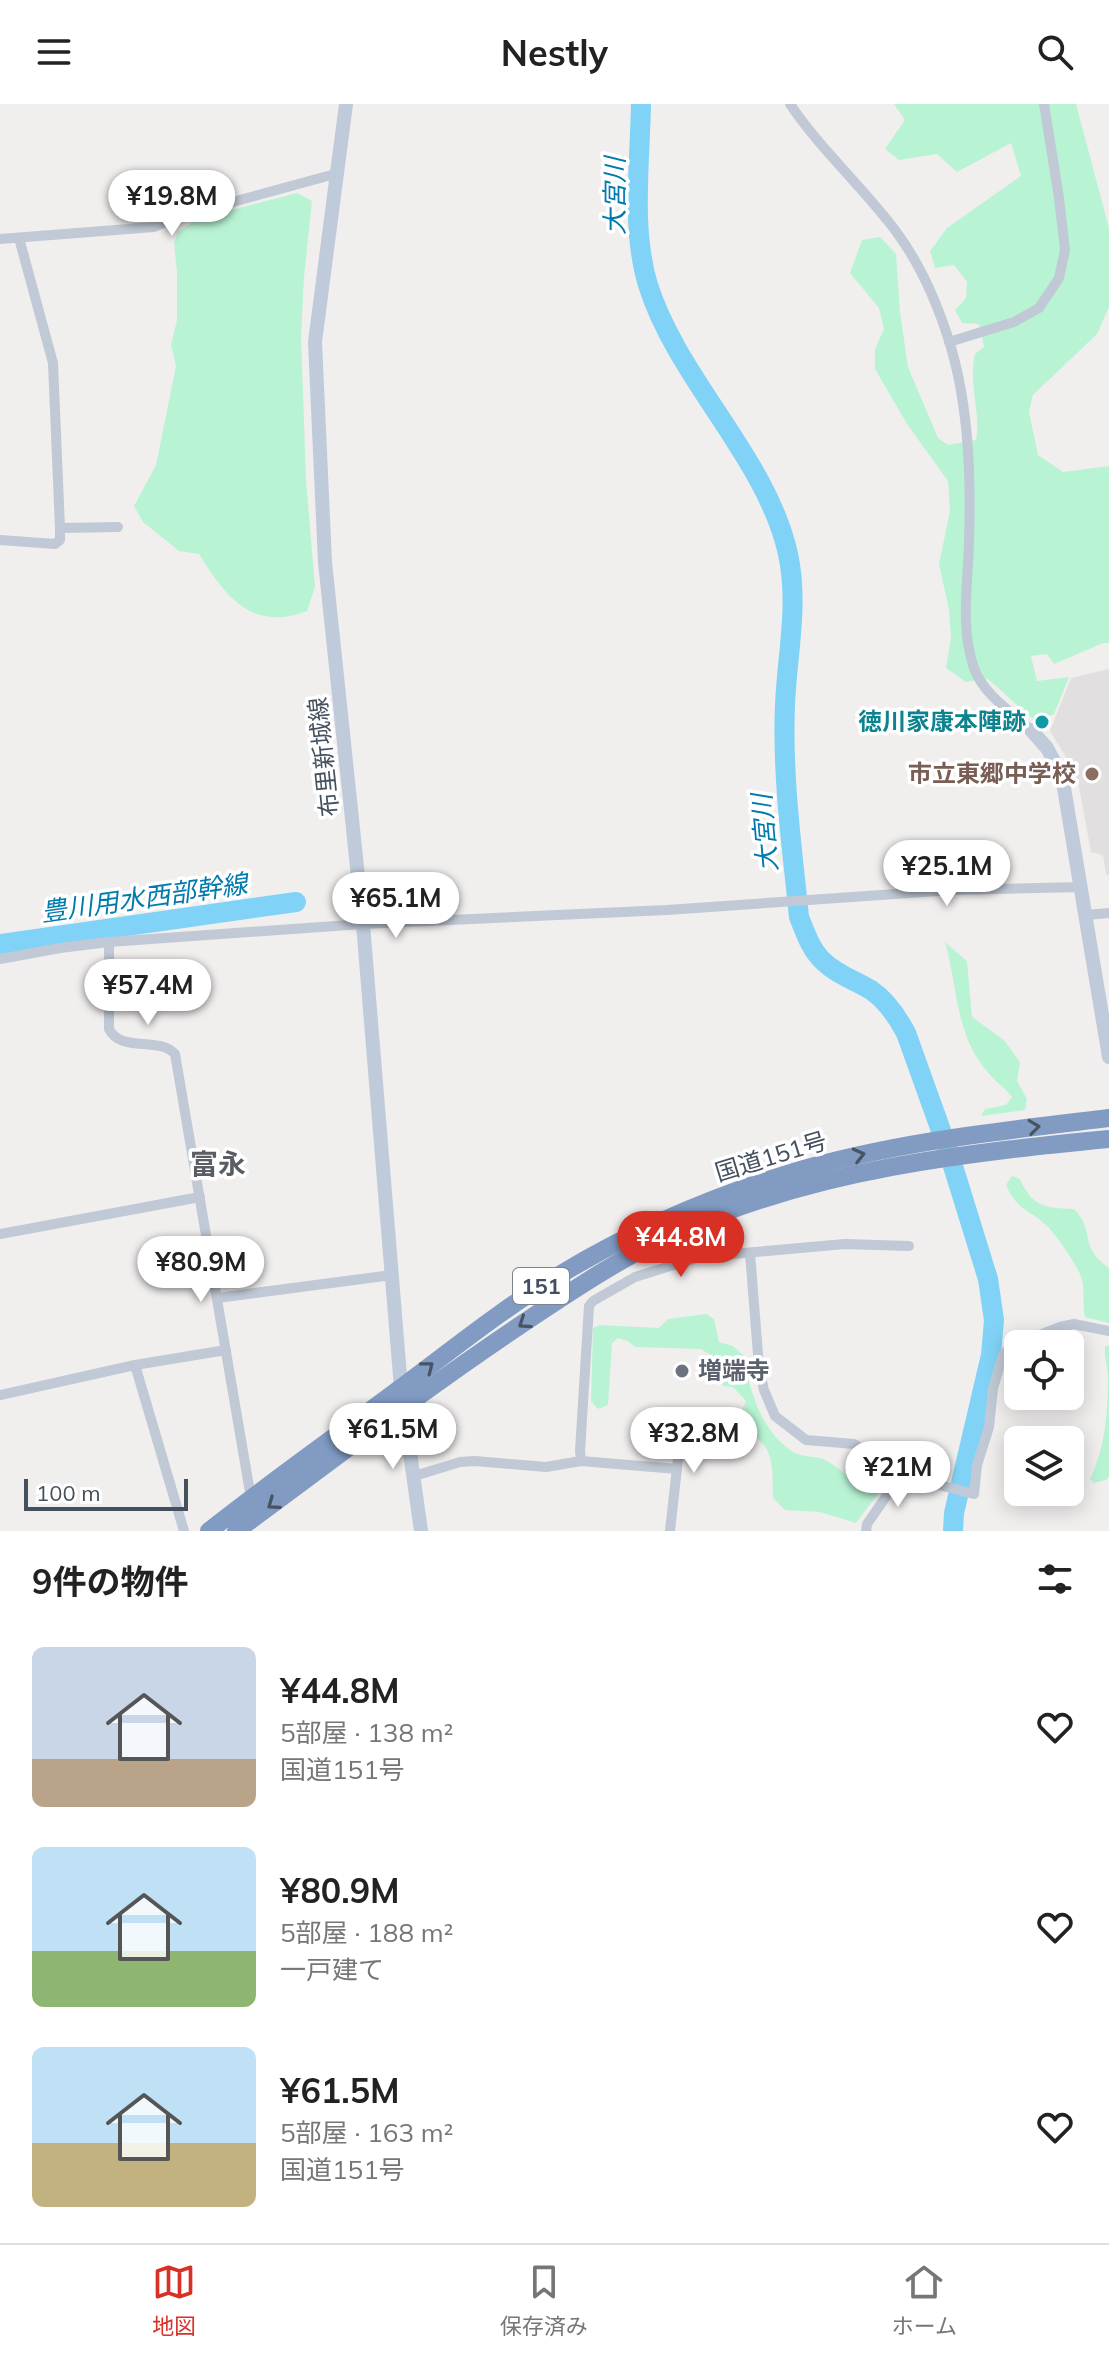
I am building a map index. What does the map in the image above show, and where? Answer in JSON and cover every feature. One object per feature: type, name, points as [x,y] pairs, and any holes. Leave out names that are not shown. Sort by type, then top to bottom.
[{"type":"highway","name":"国道151号","points":[[236,1531],[436,1381],[609,1267],[686,1228],[756,1202],[927,1150],[958,1136],[1109,1118]]},
{"type":"highway","name":"国道151号","points":[[209,1531],[512,1306],[560,1274],[636,1234],[714,1200],[787,1174],[927,1150],[965,1156],[1109,1139]]},
{"type":"main road","name":"布里新城線","points":[[346,104],[315,342],[325,562],[363,924],[401,1388],[421,1531]]},
{"type":"main road","points":[[1031,730],[1047,748],[1062,776],[1109,1057]]},
{"type":"street","points":[[790,104],[895,230],[924,282],[949,342],[965,421],[970,496],[966,620],[969,650],[975,671],[985,687],[1031,730]]},
{"type":"street","points":[[949,342],[1014,322],[1039,308],[1059,278],[1065,250],[1044,104]]},
{"type":"street","points":[[0,239],[154,227],[174,218],[335,174]]},
{"type":"street","points":[[0,540],[55,544],[60,540],[53,363],[19,238]]},
{"type":"street","points":[[60,528],[118,527]]},
{"type":"street","points":[[0,959],[109,942],[363,924],[788,902],[953,890],[1082,887]]},
{"type":"street","points":[[1086,915],[1109,913]]},
{"type":"street","points":[[109,942],[109,1029],[119,1040],[166,1047],[175,1054],[251,1498]]},
{"type":"street","points":[[0,1234],[200,1197]]},
{"type":"street","points":[[581,1461],[589,1306],[593,1301],[635,1277],[682,1260],[845,1244],[909,1246]]},
{"type":"street","points":[[750,1253],[759,1367],[775,1416],[806,1440],[854,1444],[901,1475],[974,1494],[977,1465],[989,1427],[993,1388],[1003,1355],[1011,1346],[1060,1327],[1074,1324],[1109,1331]]},
{"type":"street","points":[[217,1298],[392,1275]]},
{"type":"street","points":[[0,1395],[135,1365],[226,1350]]},
{"type":"street","points":[[135,1365],[184,1531]]},
{"type":"street","points":[[670,1531],[683,1414]]},
{"type":"street","points":[[413,1474],[460,1462],[546,1467],[581,1461],[677,1469]]},
{"type":"street","points":[[866,1531],[867,1524],[901,1475]]},
{"type":"shaded area","name":"市立東郷中学校","points":[[1109,669],[1109,876],[1103,855],[1091,852],[1078,782],[1050,731],[1071,678]]},
{"type":"green space","points":[[894,104],[1076,104],[1109,228],[1109,307],[1097,334],[1033,395],[1029,412],[1038,455],[1063,472],[1109,466],[1109,643],[1054,664],[1047,654],[1031,656],[1037,681],[1069,677],[1054,714],[1035,721],[988,679],[966,682],[946,668],[951,637],[949,610],[939,564],[950,511],[948,481],[907,424],[875,369],[875,349],[884,329],[879,308],[850,273],[862,240],[880,237],[896,254],[908,367],[938,438],[948,445],[976,440],[973,366],[975,354],[984,347],[979,324],[962,323],[955,310],[966,298],[967,282],[954,265],[935,268],[930,251],[947,228],[1021,176],[1011,143],[957,172],[937,154],[899,160],[885,149],[905,120]]},
{"type":"green space","points":[[297,193],[312,201],[301,337],[306,480],[315,587],[307,611],[271,617],[256,614],[242,606],[220,584],[199,554],[179,551],[143,522],[134,506],[156,465],[176,366],[171,345],[177,320],[174,243],[178,232],[198,219]]},
{"type":"green space","points":[[945,942],[967,961],[972,1017],[1004,1040],[1020,1062],[1017,1081],[1027,1099],[1025,1110],[981,1116],[985,1109],[1006,1105],[1012,1097],[985,1069],[973,1051],[962,1021]]},
{"type":"green space","points":[[1012,1176],[1020,1179],[1035,1201],[1055,1208],[1074,1209],[1081,1217],[1090,1246],[1109,1268],[1109,1323],[1085,1317],[1083,1285],[1077,1268],[1049,1228],[1021,1207],[1011,1195],[1006,1185]]},
{"type":"green space","points":[[706,1314],[714,1319],[719,1342],[733,1346],[744,1356],[758,1409],[782,1443],[796,1454],[828,1461],[858,1485],[876,1484],[880,1491],[856,1523],[820,1512],[785,1510],[773,1498],[772,1466],[767,1450],[754,1436],[743,1430],[740,1415],[746,1401],[733,1387],[723,1386],[712,1356],[701,1349],[635,1347],[618,1338],[612,1343],[608,1405],[598,1409],[591,1401],[593,1328],[600,1325],[659,1328],[668,1319]]},
{"type":"green space","points":[[1105,1346],[1109,1346],[1109,1476],[1094,1483],[1090,1479],[1099,1455],[1106,1417],[1108,1378]]},
{"type":"waterway","name":"大宮川","points":[[641,104],[638,219],[648,285],[680,354],[761,485],[777,519],[788,554],[792,611],[785,705],[785,758],[799,917],[819,957],[834,970],[877,994],[906,1033],[948,1150],[988,1279],[994,1320],[991,1355],[954,1513],[953,1531]]},
{"type":"waterway","name":"豊川用水西部幹線","points":[[0,944],[296,902]]},
{"type":"place","name":"徳川家康本陣跡","points":[[1042,722]]},
{"type":"place","name":"市立東郷中学校","points":[[1092,774]]},
{"type":"place","name":"増端寺","points":[[682,1371]]},
{"type":"district","name":"富永","points":[[218,1164]]}]
